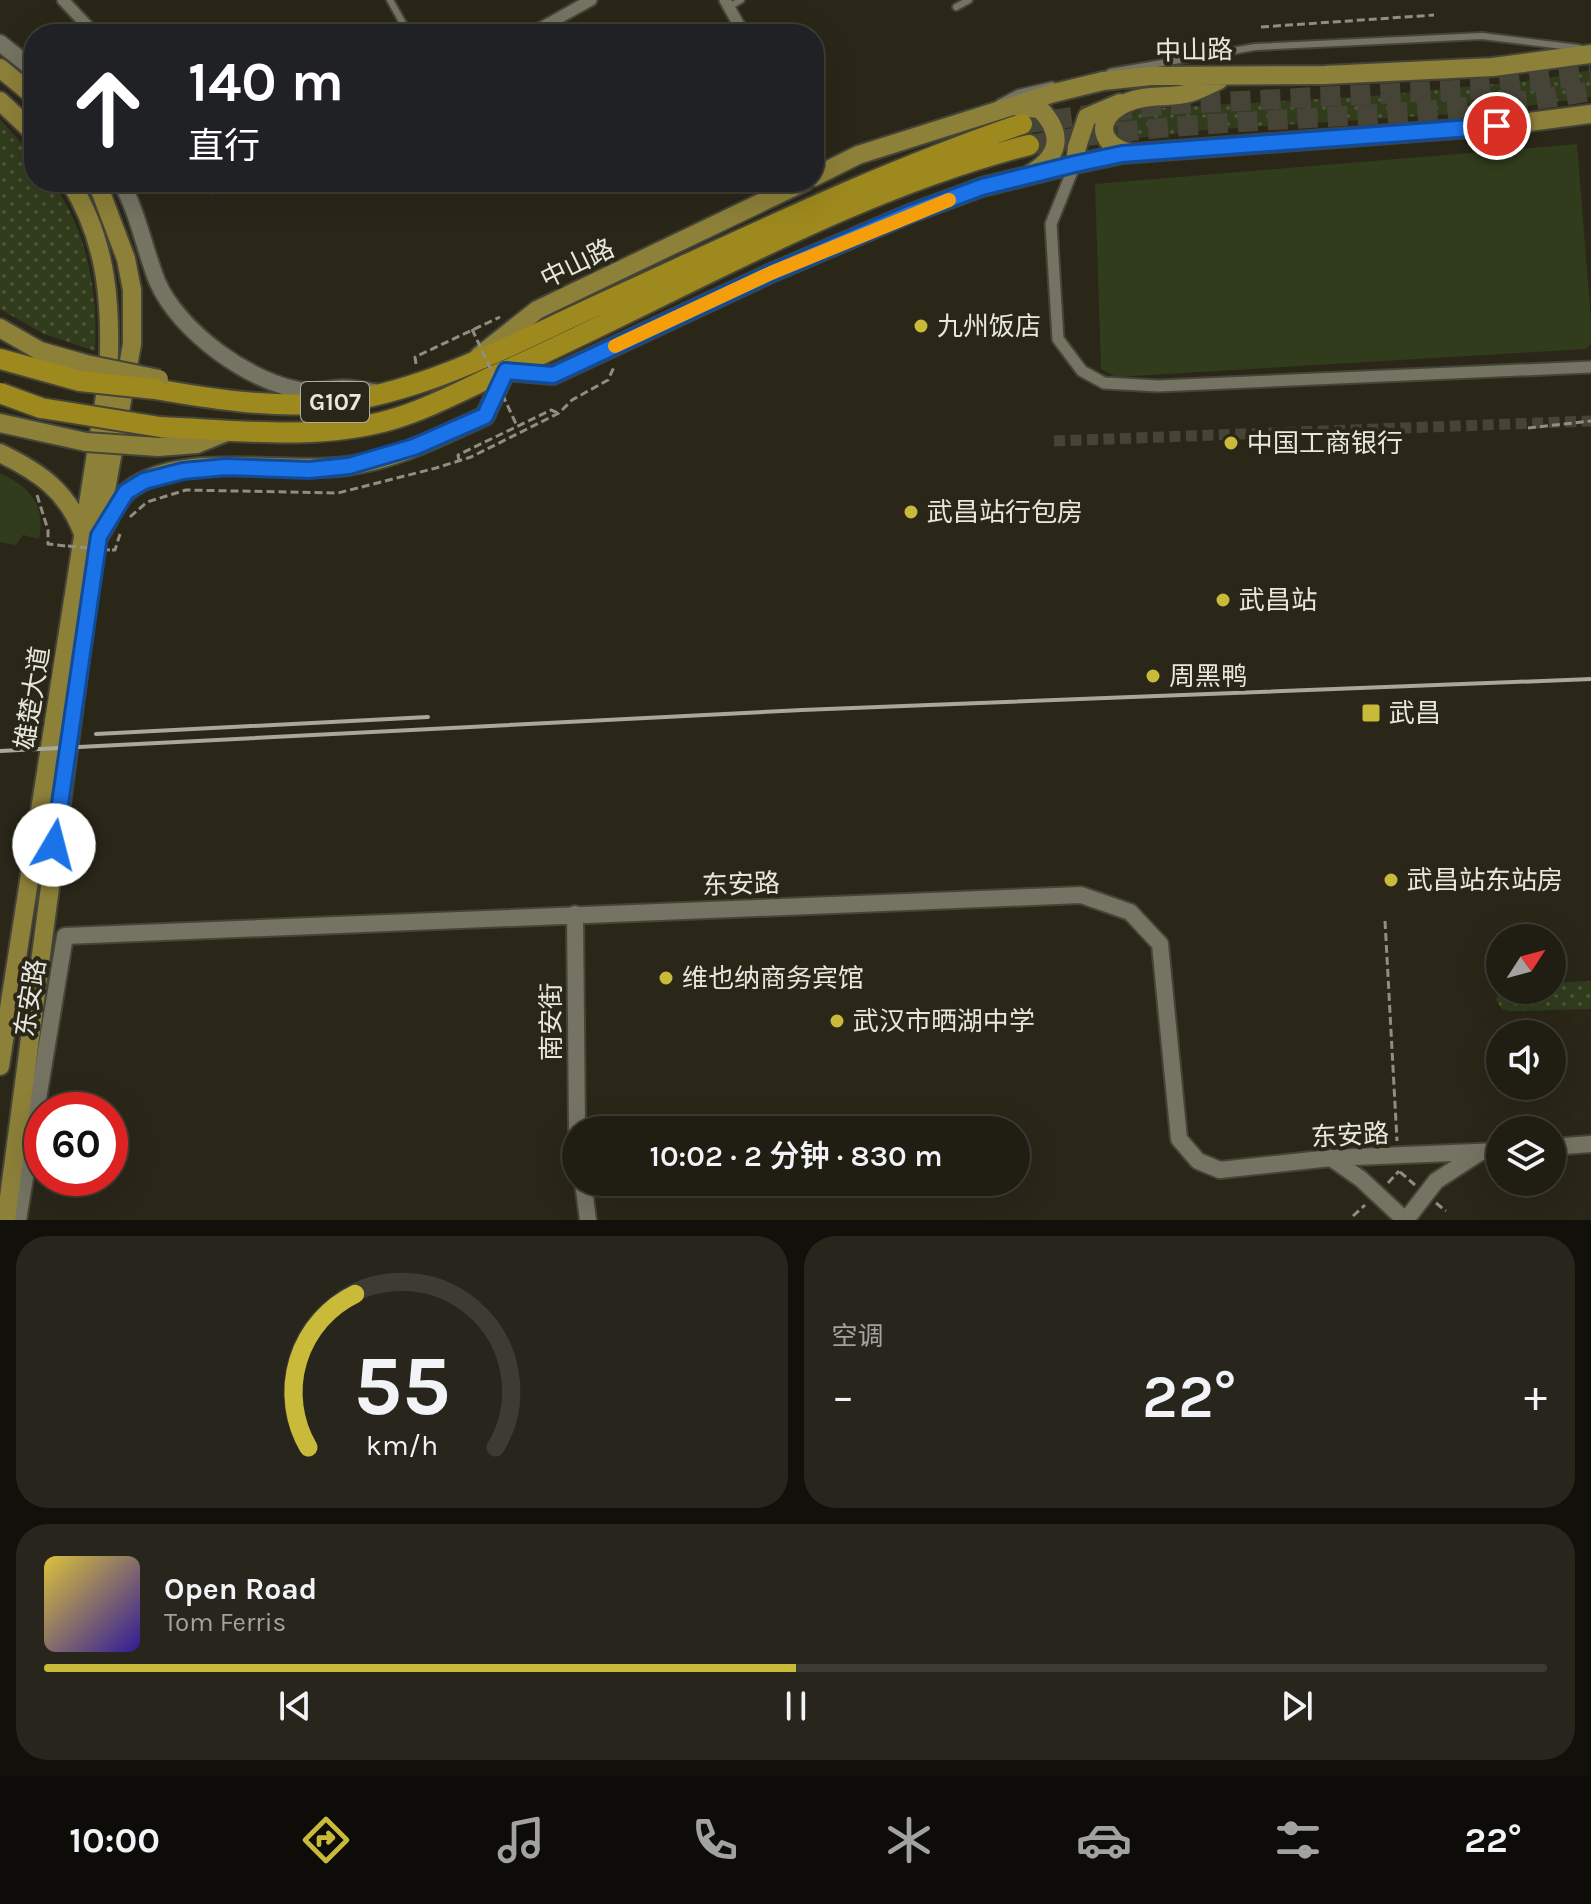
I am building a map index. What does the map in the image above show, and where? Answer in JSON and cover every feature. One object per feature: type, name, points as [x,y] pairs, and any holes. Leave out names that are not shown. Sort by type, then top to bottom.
[{"type":"highway","name":"G107","points":[[157,384],[195,396],[307,405],[384,393],[469,364],[916,161],[1022,124]]},
{"type":"highway","name":"G107","points":[[159,437],[230,430],[312,432],[389,420],[433,405],[829,218],[962,164],[1029,145]]},
{"type":"highway","points":[[0,359],[80,381],[157,384]]},
{"type":"highway","points":[[0,393],[41,408],[159,437]]},
{"type":"main road","name":"中山路","points":[[824,170],[858,155],[1103,81],[1151,76],[1325,75],[1493,67],[1591,51]]},
{"type":"main road","points":[[0,68],[24,88]]},
{"type":"main road","points":[[1075,164],[1087,117],[1105,107],[1186,94],[1229,76]]},
{"type":"main road","points":[[1132,154],[1109,144],[1104,134],[1105,122],[1112,113],[1136,100]]},
{"type":"main road","points":[[0,101],[24,124]]},
{"type":"main road","points":[[1009,107],[1040,109],[1056,131],[1056,145],[1049,158],[1024,177]]},
{"type":"main road","points":[[88,539],[126,492],[162,474],[226,467],[309,470],[349,466],[414,447],[485,416],[506,371],[553,375],[860,235],[982,187],[1075,164],[1132,154],[1497,126],[1591,114]]},
{"type":"main road","points":[[75,192],[94,227],[104,264],[111,331],[88,539]]},
{"type":"main road","points":[[88,539],[134,321],[126,259],[101,192]]},
{"type":"main road","name":"中山路","points":[[469,364],[537,310],[777,192]]},
{"type":"main road","points":[[0,328],[40,351],[157,384]]},
{"type":"main road","points":[[0,423],[86,442],[159,437]]},
{"type":"main road","points":[[0,453],[55,487],[68,501],[88,539]]},
{"type":"main road","name":"雄楚大道","points":[[0,1066],[88,539]]},
{"type":"main road","name":"雄楚大道","points":[[6,1220],[88,539]]},
{"type":"street","points":[[63,0],[86,24]]},
{"type":"street","points":[[548,24],[591,0]]},
{"type":"street","points":[[727,3],[739,24]]},
{"type":"street","points":[[0,43],[24,62]]},
{"type":"street","points":[[1075,164],[1051,224],[1058,339],[1082,371],[1104,383],[1158,386],[1591,367]]},
{"type":"street","points":[[127,192],[157,282],[171,307],[214,349],[268,379],[306,391],[344,388],[384,393]]},
{"type":"street","name":"东安路","points":[[18,1220],[65,936],[1081,895],[1130,912],[1160,944],[1179,1139],[1198,1161],[1220,1170],[1331,1158],[1486,1152]]},
{"type":"street","name":"南安街","points":[[575,914],[577,1116]]},
{"type":"street","points":[[1566,1146],[1591,1144]]},
{"type":"street","points":[[1331,1158],[1361,1179],[1406,1220],[1436,1181],[1480,1153]]},
{"type":"street","points":[[585,1196],[588,1220]]},
{"type":"lane","points":[[390,0],[403,24]]},
{"type":"lane","points":[[727,3],[741,0]]},
{"type":"lane","points":[[956,7],[969,0]]},
{"type":"lane","points":[[984,115],[1018,93],[1193,56],[1255,47],[1482,36],[1591,51]]},
{"type":"path","points":[[1261,27],[1434,15]]},
{"type":"path","points":[[419,381],[415,357],[502,316],[512,330]]},
{"type":"path","points":[[472,329],[517,426]]},
{"type":"path","points":[[459,461],[458,455],[517,426],[551,410],[559,413]]},
{"type":"path","points":[[1528,428],[1591,421]]},
{"type":"path","points":[[33,486],[41,505],[48,544],[88,539]]},
{"type":"path","points":[[1385,921],[1399,1171],[1446,1211]]},
{"type":"green space","points":[[1591,70],[1591,97],[1482,112],[1205,130],[1115,141],[1111,122],[1114,118],[1143,109],[1372,96],[1537,80]]},
{"type":"green space","points":[[0,119],[24,146],[24,192],[58,192],[74,221],[92,285],[95,351],[44,334],[0,309]]},
{"type":"green space","points":[[1577,144],[1591,320],[1591,344],[1586,349],[1116,377],[1101,369],[1095,184]]},
{"type":"green space","points":[[0,473],[20,484],[33,498],[40,516],[39,539],[23,535],[16,545],[0,542]]},
{"type":"green space","points":[[1591,981],[1591,1009],[1511,1011],[1502,1009],[1499,1004],[1566,1004],[1566,982]]},
{"type":"tunnel","points":[[1022,124],[1161,105],[1474,89],[1591,75]]},
{"type":"tunnel","points":[[1029,145],[1169,127],[1451,109],[1591,91]]},
{"type":"tunnel","points":[[1054,441],[1591,421]]},
{"type":"railway","points":[[0,751],[802,710],[1591,679]]},
{"type":"railway","points":[[96,734],[428,717]]},
{"type":"slow traffic","points":[[615,346],[771,273],[949,200]]},
{"type":"place","name":"九州饭店","points":[[921,326]]},
{"type":"place","name":"中国工商银行","points":[[1231,443]]},
{"type":"place","name":"武昌站行包房","points":[[911,512]]},
{"type":"place","name":"武昌站","points":[[1223,600]]},
{"type":"place","name":"周黑鸭","points":[[1153,676]]},
{"type":"place","name":"武昌","points":[[1371,713]]},
{"type":"place","name":"武昌站东站房","points":[[1391,880]]},
{"type":"place","name":"维也纳商务宾馆","points":[[666,978]]},
{"type":"place","name":"武汉市晒湖中学","points":[[837,1021]]},
{"type":"route","points":[[54,845],[99,536],[126,492],[144,481],[162,474],[226,467],[309,470],[349,466],[414,447],[485,416],[506,371],[553,375],[771,273],[909,214],[982,187],[1122,154],[1497,126]]}]
